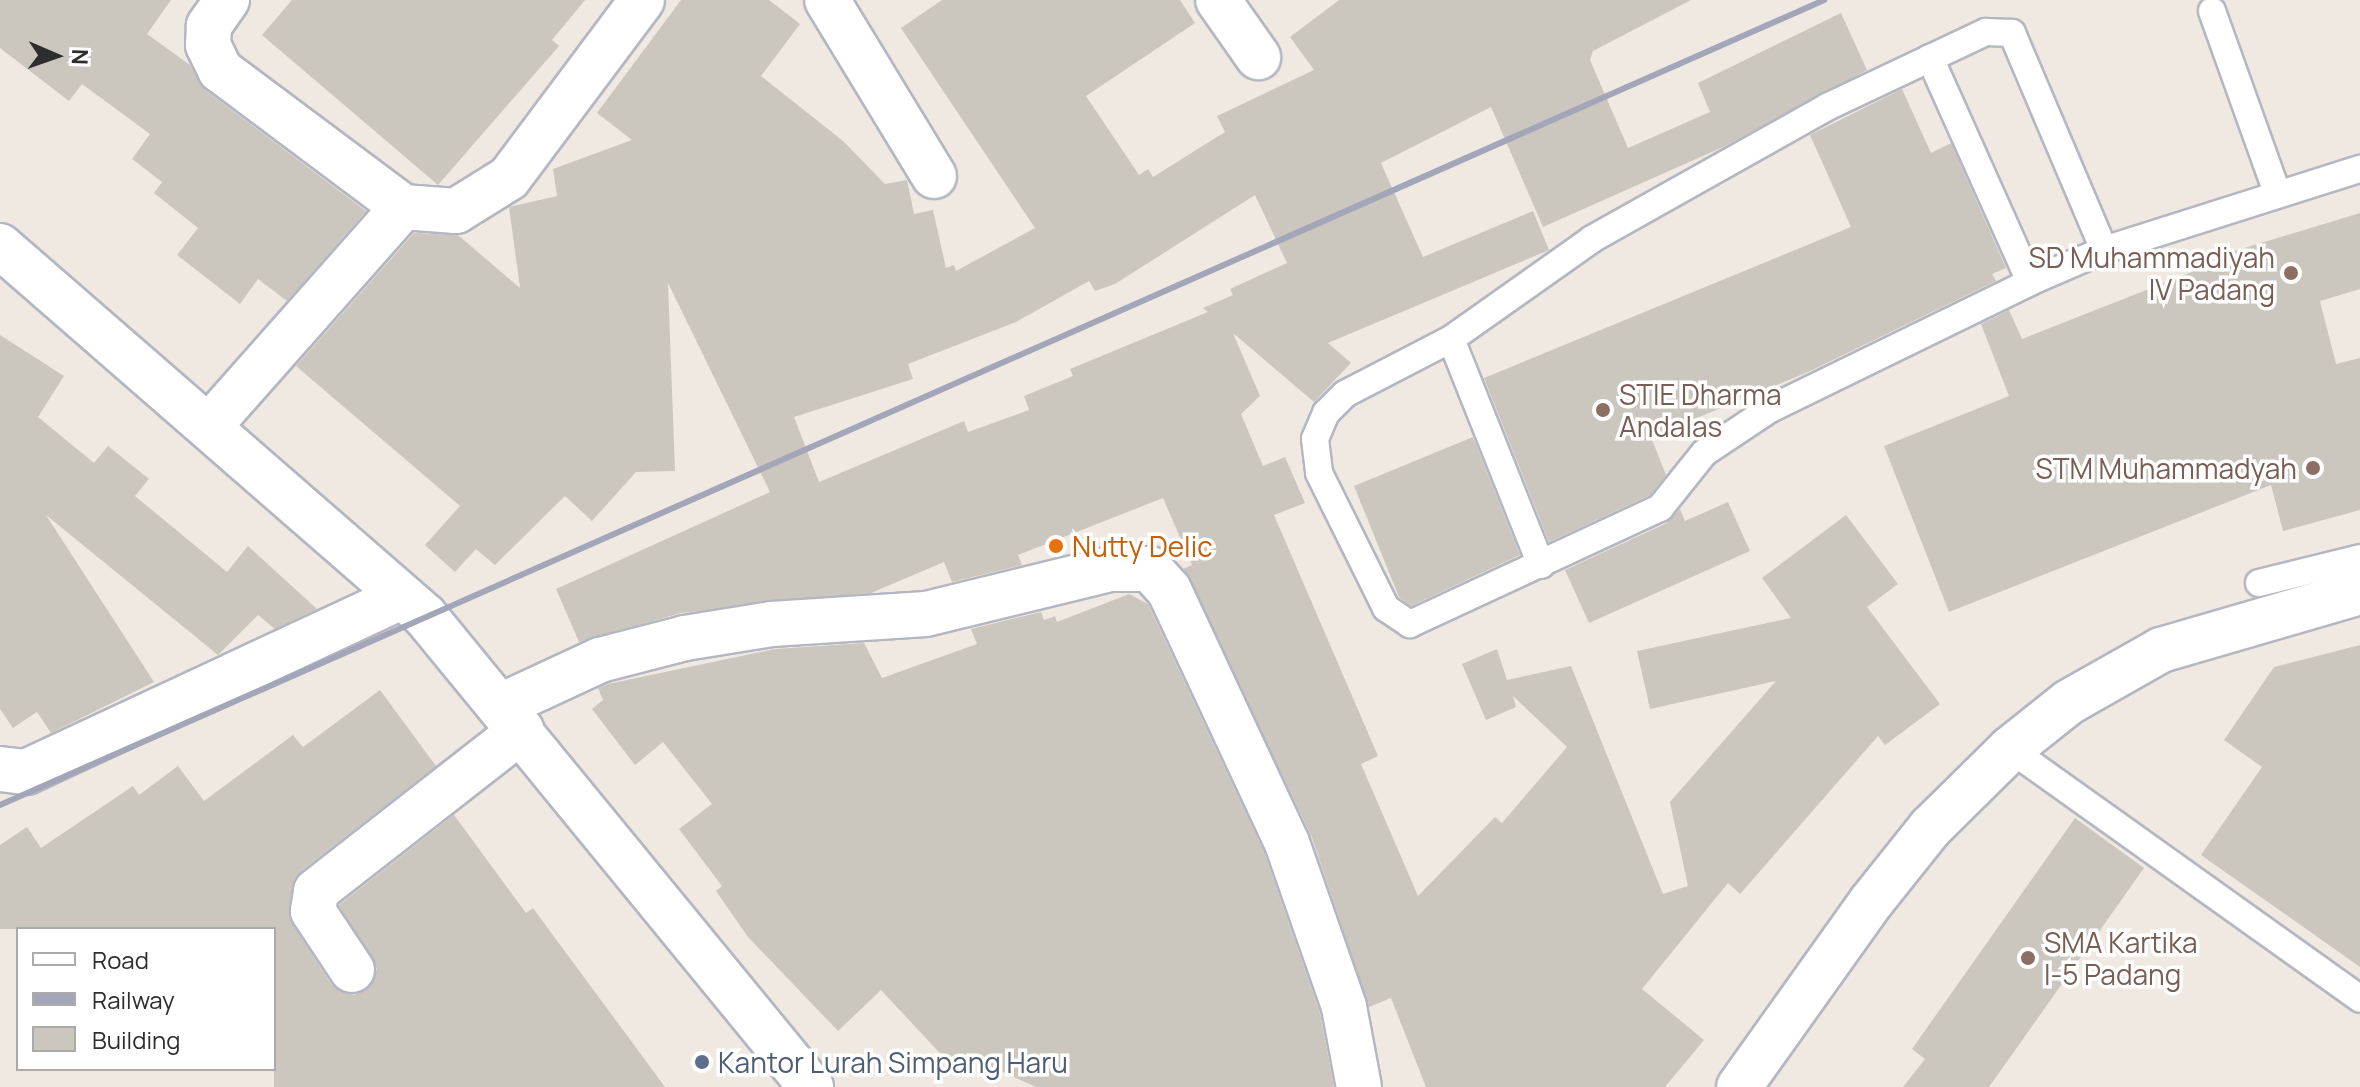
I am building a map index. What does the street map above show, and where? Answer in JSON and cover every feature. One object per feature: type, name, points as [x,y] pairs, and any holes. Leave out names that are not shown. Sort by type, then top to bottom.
[{"type":"street","points":[[227,0],[209,26],[208,45],[220,70],[403,207],[456,211],[509,178],[642,0]]},
{"type":"street","points":[[827,0],[934,176]]},
{"type":"street","points":[[1218,0],[1258,57]]},
{"type":"street","points":[[211,424],[403,207]]},
{"type":"street","points":[[0,246],[211,424],[402,597],[512,718],[811,1087]]},
{"type":"street","points":[[352,970],[313,911],[316,891],[512,718],[600,660],[685,638],[772,624],[926,614],[1110,569],[1150,569],[1169,590],[1287,843],[1344,1007],[1359,1087]]},
{"type":"street","points":[[1739,1087],[1881,890],[1930,828],[2010,749],[2069,702],[2161,650],[2360,592]]},
{"type":"street","points":[[0,769],[26,772],[402,597]]},
{"type":"lane","points":[[2212,11],[2277,193]]},
{"type":"lane","points":[[2104,250],[2019,41],[1994,30],[1827,107],[1592,239],[1451,339],[1345,394],[1326,413],[1315,439],[1319,473],[1395,619],[1425,621],[1660,508],[1704,453],[1770,409],[2030,282],[2104,250],[2360,169]]},
{"type":"lane","points":[[1930,58],[2030,282]]},
{"type":"lane","points":[[1451,339],[1541,565]]},
{"type":"lane","points":[[2259,583],[2360,558]]},
{"type":"lane","points":[[2010,749],[2360,999]]},
{"type":"building","points":[[0,0],[171,0],[147,34],[190,65],[205,90],[366,211],[287,301],[258,279],[240,304],[177,255],[198,228],[154,193],[162,182],[132,159],[150,134],[82,84],[69,101],[0,48]]},
{"type":"building","points":[[292,0],[585,0],[552,40],[559,46],[438,185],[262,35]]},
{"type":"building","points":[[681,0],[769,0],[800,24],[761,76],[843,141],[885,184],[907,180],[914,214],[933,210],[946,268],[954,265],[956,271],[1035,228],[901,28],[942,0],[1180,0],[1195,23],[1086,96],[1139,175],[1148,169],[1153,177],[1225,132],[1217,116],[1314,70],[1290,37],[1339,0],[1691,0],[1593,51],[1590,60],[1628,148],[1710,112],[1698,83],[1841,13],[1867,70],[1723,147],[1543,227],[1491,107],[1381,163],[1423,257],[1533,211],[1549,250],[1328,343],[1351,363],[1314,402],[1233,333],[1260,396],[1241,414],[1263,466],[1285,457],[1305,503],[1274,515],[1378,756],[1361,764],[1418,896],[1495,817],[1502,823],[1567,747],[1513,696],[1516,707],[1486,720],[1462,664],[1497,649],[1507,680],[1571,666],[1663,894],[1688,886],[1670,802],[1776,681],[1650,709],[1637,651],[1791,618],[1762,578],[1846,515],[1898,584],[1867,607],[1940,704],[1885,745],[1878,736],[1740,894],[1728,883],[1642,989],[1704,1040],[1665,1087],[1426,1087],[1391,998],[1369,1007],[1311,835],[1183,569],[1192,565],[1163,498],[1018,555],[1022,565],[952,582],[944,562],[871,593],[681,613],[579,642],[556,589],[770,492],[668,283],[675,471],[636,472],[592,521],[565,496],[495,565],[476,549],[455,572],[425,545],[460,506],[296,366],[414,233],[458,235],[520,288],[509,207],[557,196],[553,169],[632,140],[597,113]],"holes":[[[1255,195],[1287,263],[1230,289],[1233,295],[1203,308],[1208,312],[1070,369],[1073,376],[1024,396],[1029,410],[968,432],[964,421],[819,482],[794,417],[913,379],[908,364],[1016,322],[1089,281],[1095,291],[1115,284]]]},
{"type":"building","points":[[1902,89],[1931,153],[1951,143],[2006,268],[1992,274],[1996,281],[1808,372],[1651,437],[1666,475],[1650,495],[1549,542],[1484,378],[1851,227],[1810,135]]},
{"type":"building","points":[[2360,213],[2360,289],[2320,301],[2336,364],[2360,358],[2360,510],[2283,531],[2271,485],[1949,612],[1884,446],[2009,396],[1981,324],[2009,310],[2022,339],[2220,261],[2218,256]]},
{"type":"building","points":[[0,335],[64,376],[38,417],[94,463],[108,446],[149,479],[135,496],[227,572],[248,546],[317,609],[275,629],[258,615],[218,655],[46,515],[154,682],[51,733],[37,712],[13,728],[0,709]]},
{"type":"building","points":[[1473,437],[1520,555],[1411,606],[1399,597],[1354,486]]},
{"type":"building","points":[[1728,502],[1750,551],[1589,623],[1565,570],[1667,523],[1680,509],[1685,521]]},
{"type":"building","points":[[1129,594],[1148,604],[1264,852],[1320,1013],[1334,1087],[1036,1087],[963,1054],[951,1065],[881,990],[838,1031],[748,937],[716,891],[722,886],[679,829],[712,804],[663,742],[635,765],[592,709],[603,700],[598,688],[608,684],[775,649],[864,643],[882,678],[977,644],[971,629],[1041,612],[1044,620],[1055,616],[1057,622]]},
{"type":"building","points":[[2360,645],[2360,967],[2201,855],[2262,767],[2224,740],[2274,667]]},
{"type":"building","points":[[380,690],[436,766],[301,871],[292,886],[292,924],[331,984],[354,995],[366,990],[377,969],[339,905],[454,815],[526,913],[533,908],[665,1087],[274,1087],[276,927],[0,929],[0,845],[27,827],[41,848],[133,786],[139,795],[178,766],[204,801],[293,735],[303,747]]},
{"type":"building","name":"SMA Kartika I-5 Padang","points":[[2075,818],[2144,868],[1989,1087],[1903,1087],[1925,1059],[1912,1049]]},
{"type":"railway","points":[[0,805],[1824,0]]},
{"type":"place","name":"SD Muhammadiyah IV Padang","points":[[2291,273]]},
{"type":"place","name":"STIE Dharma Andalas","points":[[1603,410]]},
{"type":"place","name":"STM Muhammadyah","points":[[2313,468]]},
{"type":"place","name":"Nutty Delic","points":[[1056,546]]},
{"type":"place","name":"SMA Kartika I-5 Padang","points":[[2028,958]]},
{"type":"place","name":"Kantor Lurah Simpang Haru","points":[[702,1062]]}]
